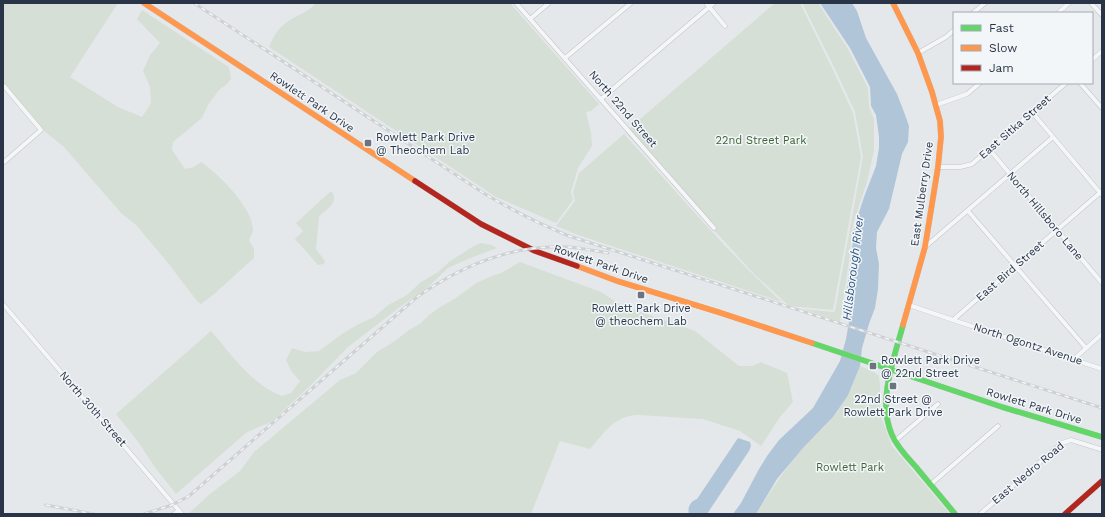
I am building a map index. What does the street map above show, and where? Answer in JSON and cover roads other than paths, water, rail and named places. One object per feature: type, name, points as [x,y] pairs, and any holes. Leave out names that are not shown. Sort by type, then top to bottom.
[{"type":"street","name":"Rowlett Park Drive","points":[[144,3],[481,224],[535,251],[577,268],[836,351],[1002,407],[1102,437]]},
{"type":"street","name":"North 22nd Street","points":[[516,3],[566,58],[600,99],[714,228]]},
{"type":"street","points":[[530,19],[549,3]]},
{"type":"street","points":[[566,58],[631,3]]},
{"type":"street","points":[[600,99],[708,5],[714,3]]},
{"type":"street","name":"East Mulberry Drive","points":[[891,370],[925,247],[938,167],[940,137],[940,121],[936,105],[918,53],[893,3]]},
{"type":"street","points":[[974,12],[985,3]]},
{"type":"street","points":[[1059,12],[1070,3]]},
{"type":"street","points":[[1091,3],[1102,15]]},
{"type":"street","points":[[708,5],[726,26]]},
{"type":"street","points":[[918,53],[946,37],[953,31]]},
{"type":"street","points":[[1093,59],[1102,51]]},
{"type":"street","points":[[936,105],[967,94],[979,84]]},
{"type":"street","name":"East Sitka Street","points":[[938,167],[960,167],[972,164],[1065,84]]},
{"type":"street","points":[[1081,84],[1102,108]]},
{"type":"street","points":[[3,163],[41,130],[4,87]]},
{"type":"street","points":[[1032,112],[1101,193]]},
{"type":"street","points":[[925,247],[1053,137]]},
{"type":"street","name":"North Hillsboro Lane","points":[[989,149],[1102,283]]},
{"type":"street","name":"East Bird Street","points":[[954,320],[1101,193]]},
{"type":"street","points":[[968,211],[1086,348]]},
{"type":"street","name":"North 30th Street","points":[[3,304],[181,512]]},
{"type":"street","points":[[909,305],[954,320]]},
{"type":"street","name":"North Ogontz Avenue","points":[[954,320],[1102,369]]},
{"type":"street","points":[[1074,359],[1102,334]]},
{"type":"street","points":[[891,370],[887,383],[886,403],[891,433],[901,450],[955,514]]},
{"type":"street","points":[[895,441],[938,404]]},
{"type":"street","points":[[930,485],[998,426]]},
{"type":"street","name":"East Nedro Road","points":[[980,514],[1062,443],[1070,440],[1100,449],[1102,448]]},
{"type":"street","points":[[1065,514],[1102,481]]},
{"type":"street","points":[[174,514],[181,512]]},
{"type":"water","name":"Hillsborough River","points":[[820,3],[852,3],[857,11],[866,38],[897,94],[909,126],[908,142],[902,154],[889,209],[877,232],[876,248],[879,264],[878,289],[875,308],[862,348],[860,366],[848,395],[833,417],[803,448],[777,479],[756,514],[733,514],[741,503],[767,456],[779,440],[813,408],[840,361],[850,316],[847,289],[855,225],[876,166],[879,137],[876,115],[871,106],[870,87],[850,48]]},
{"type":"water","points":[[738,438],[750,442],[751,446],[749,451],[707,514],[689,514],[690,505],[697,499]]},
{"type":"railway","points":[[194,3],[485,194],[547,227],[569,236],[1102,408]]},
{"type":"railway","points":[[144,514],[172,505],[189,496],[417,297],[451,276],[488,259],[528,249],[569,247],[608,253]]},
{"type":"railway","points":[[46,505],[94,514]]},
{"type":"place","name":"Rowlett Park Drive @ Theochem Lab","points":[[368,143]]},
{"type":"place","name":"Rowlett Park Drive @ theochem Lab","points":[[641,295]]},
{"type":"place","name":"Rowlett Park Drive @ 22nd Street","points":[[873,366]]},
{"type":"place","name":"22nd Street @ Rowlett Park Drive","points":[[893,386]]},
{"type":"park label","name":"22nd Street Park","points":[[761,140]]},
{"type":"park label","name":"Rowlett Park","points":[[850,467]]}]
